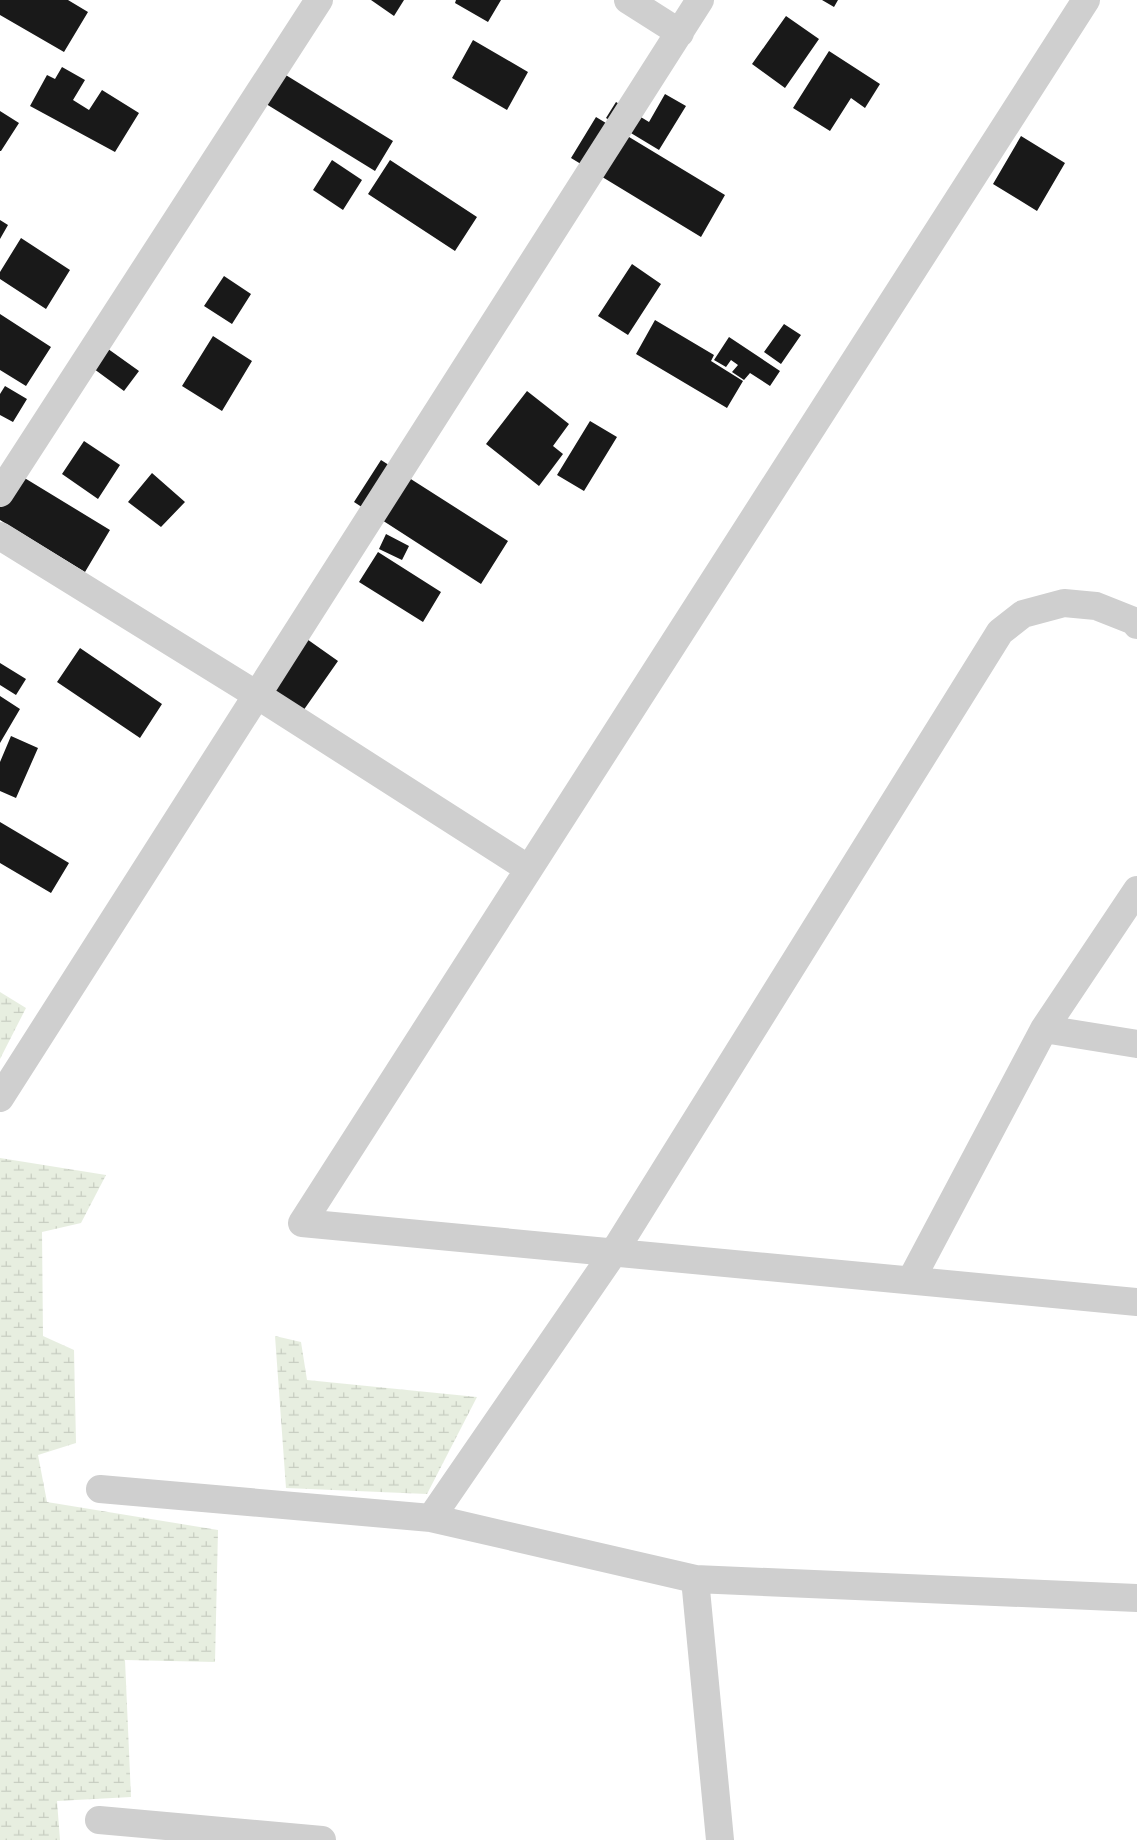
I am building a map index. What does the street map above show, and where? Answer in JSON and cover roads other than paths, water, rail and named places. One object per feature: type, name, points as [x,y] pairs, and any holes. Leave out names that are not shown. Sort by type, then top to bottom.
[{"type":"street","points":[[0,494],[319,0]]},
{"type":"street","points":[[628,0],[680,33]]},
{"type":"street","points":[[0,1098],[700,0]]},
{"type":"street","points":[[1086,0],[302,1223],[1137,1302]]},
{"type":"street","points":[[0,536],[257,695],[529,869]]},
{"type":"street","points":[[431,1518],[614,1252],[1000,632],[1023,614],[1064,603],[1096,606],[1134,621],[1137,625]]},
{"type":"street","points":[[910,1280],[1044,1029],[1137,890]]},
{"type":"street","points":[[1044,1029],[1137,1044]]},
{"type":"street","points":[[100,1489],[431,1518],[695,1579],[1137,1598]]},
{"type":"street","points":[[695,1579],[720,1840]]},
{"type":"street","points":[[99,1820],[322,1840]]}]
